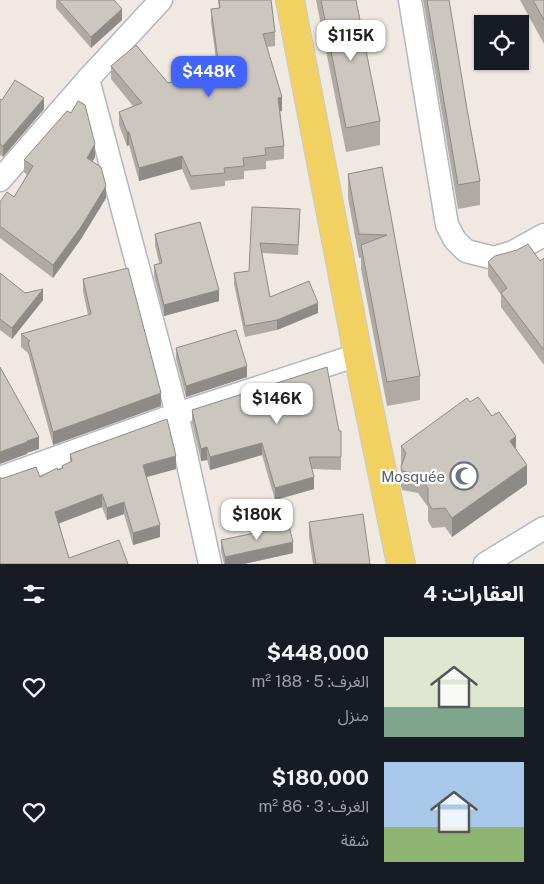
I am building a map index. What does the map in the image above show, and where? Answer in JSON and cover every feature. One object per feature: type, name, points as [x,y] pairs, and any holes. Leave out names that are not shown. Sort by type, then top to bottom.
[{"type":"main road","points":[[290,0],[358,355],[401,564]]},
{"type":"street","points":[[0,180],[88,79],[161,0]]},
{"type":"street","points":[[410,0],[447,225],[455,240],[466,251],[494,258],[513,252],[544,235]]},
{"type":"street","points":[[88,79],[178,414],[210,564]]},
{"type":"street","points":[[0,478],[178,414],[358,355]]},
{"type":"street","points":[[485,564],[544,528]]},
{"type":"building","points":[[58,0],[114,0],[122,9],[91,37]]},
{"type":"building","points":[[219,0],[271,0],[275,32],[263,34],[282,97],[278,98],[284,146],[265,148],[266,155],[243,158],[244,166],[224,168],[225,173],[191,176],[182,156],[139,168],[129,132],[127,132],[119,112],[142,103],[111,66],[136,45],[168,83],[219,67],[211,9],[220,8]]},
{"type":"building","points":[[321,0],[356,0],[380,121],[346,128]]},
{"type":"building","points":[[427,0],[449,0],[480,181],[458,185]]},
{"type":"building","points":[[533,0],[544,0],[544,20]]},
{"type":"building","points":[[15,80],[44,98],[3,146],[0,144],[0,99],[2,100]]},
{"type":"building","points":[[78,101],[85,105],[95,144],[87,158],[101,167],[106,186],[81,227],[53,265],[0,226],[0,202],[7,192],[14,197],[33,166],[24,160],[67,111],[71,113]]},
{"type":"building","points":[[382,167],[420,376],[387,382],[361,245],[387,235],[359,234],[348,174]]},
{"type":"building","points":[[252,207],[300,209],[298,245],[260,243],[270,297],[309,281],[318,303],[277,320],[245,326],[234,273],[249,271]]},
{"type":"building","points":[[200,222],[219,290],[164,305],[154,265],[162,263],[155,234]]},
{"type":"building","points":[[528,244],[540,261],[544,258],[544,350],[501,293],[507,288],[488,262],[495,256],[517,250]]},
{"type":"building","points":[[128,268],[161,393],[53,432],[28,342],[30,341],[21,334],[91,314],[83,279]]},
{"type":"building","points":[[0,273],[25,293],[43,289],[12,328],[0,319]]},
{"type":"building","points":[[236,330],[247,366],[186,386],[176,348]]},
{"type":"building","points":[[0,367],[39,437],[0,452]]},
{"type":"building","points":[[327,367],[339,431],[341,431],[341,457],[309,457],[314,477],[275,488],[262,443],[210,457],[207,447],[201,449],[192,410]]},
{"type":"building","name":"Mosquée","points":[[478,397],[492,416],[499,412],[516,436],[510,441],[527,465],[452,518],[445,508],[432,509],[428,502],[428,488],[418,474],[402,471],[401,467],[406,453],[401,446],[467,398],[470,402]]},
{"type":"building","points":[[167,419],[176,456],[143,465],[160,525],[133,533],[124,502],[107,508],[102,494],[55,512],[69,558],[119,540],[128,564],[0,564],[0,478],[36,467],[40,477],[57,468],[58,470],[63,468],[62,466],[72,461],[70,454]]},
{"type":"building","points":[[363,514],[370,564],[316,564],[309,522]]},
{"type":"building","points":[[289,526],[293,542],[225,557],[221,540]]},
{"type":"place","name":"Mosquée","points":[[464,476]]}]
